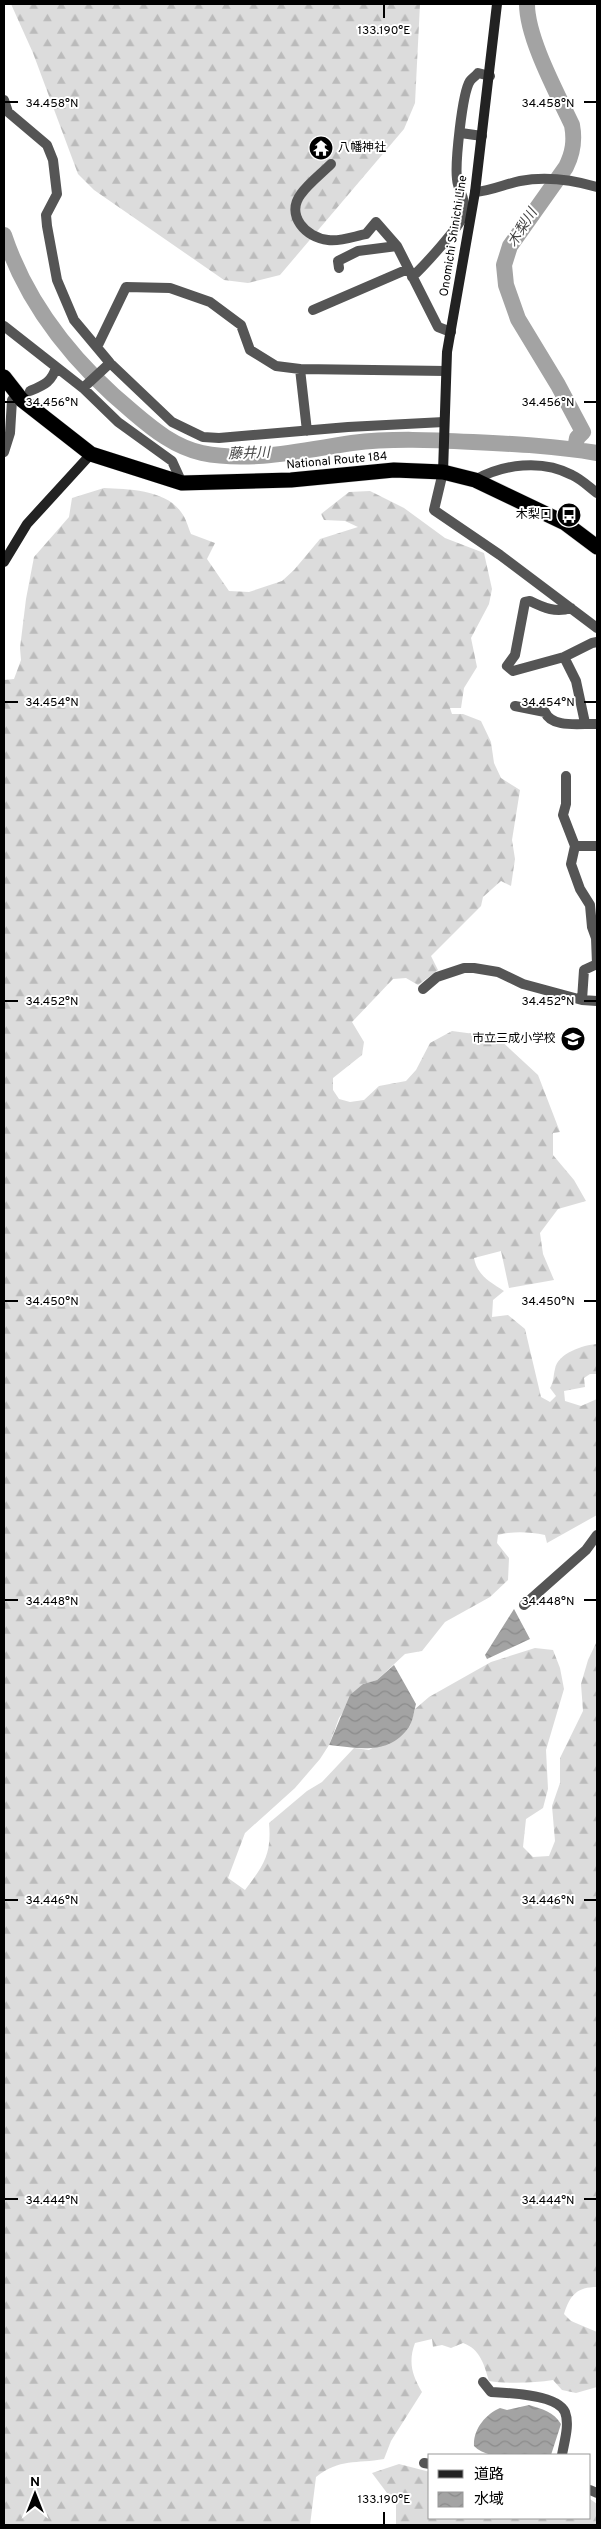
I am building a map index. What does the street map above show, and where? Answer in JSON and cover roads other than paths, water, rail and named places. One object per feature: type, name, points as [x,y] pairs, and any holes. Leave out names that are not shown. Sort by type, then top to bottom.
[{"type":"highway","name":"National Route 184","points":[[4,377],[91,454],[182,483],[291,480],[443,465],[565,523],[597,547]]},
{"type":"main road","name":"Onomichi Shinichi Line","points":[[443,465],[446,371],[475,192],[497,4]]},
{"type":"main road","points":[[4,562],[27,524],[91,454]]},
{"type":"street","points":[[313,310],[410,273],[434,256],[463,218],[464,196],[457,181],[456,157],[465,98],[470,82],[478,73],[490,76]]},
{"type":"street","points":[[4,100],[8,112],[47,145],[56,176],[56,194],[46,215],[50,251],[57,280],[74,320],[110,363],[172,422],[203,437],[219,438],[348,427],[444,422]]},
{"type":"street","points":[[461,133],[482,136]]},
{"type":"street","points":[[331,164],[300,195],[295,209],[297,221],[308,233],[328,240],[366,234],[376,222],[397,246],[438,327],[451,332]]},
{"type":"street","points":[[475,192],[487,192],[521,181],[569,179],[597,187]]},
{"type":"street","points":[[339,268],[338,261],[358,251],[397,246]]},
{"type":"street","points":[[97,347],[126,287],[170,288],[210,302],[241,325],[250,350],[276,366],[300,369],[446,371]]},
{"type":"street","points":[[4,326],[83,388],[118,422],[172,461],[182,483]]},
{"type":"street","points":[[83,388],[110,363]]},
{"type":"street","points":[[4,452],[10,433],[12,400],[46,384],[53,377],[56,367]]},
{"type":"street","points":[[300,369],[307,431]]},
{"type":"street","points":[[443,465],[434,510],[500,555],[597,628]]},
{"type":"street","points":[[475,480],[492,470],[517,465],[550,467],[572,474],[597,493]]},
{"type":"street","points":[[571,608],[562,612],[544,608],[530,600],[525,602],[515,655],[507,666],[513,670],[564,657],[597,642]]},
{"type":"street","points":[[564,657],[576,681],[584,723]]},
{"type":"street","points":[[515,706],[545,712],[547,716],[560,723],[597,724]]},
{"type":"street","points":[[566,776],[566,804],[563,815],[575,846],[571,864],[580,889],[590,905],[592,927],[596,938],[597,964],[584,970],[582,1000]]},
{"type":"street","points":[[575,846],[597,846]]},
{"type":"street","points":[[423,989],[437,977],[464,968],[474,968],[498,972],[523,984],[582,1000],[597,1000]]},
{"type":"street","points":[[524,1605],[586,1550],[597,1535]]},
{"type":"street","points":[[483,2382],[491,2392],[537,2396],[559,2405],[564,2410],[567,2423],[562,2454]]},
{"type":"water","points":[[514,1609],[530,1639],[487,1659],[485,1655]]},
{"type":"water","points":[[394,1665],[416,1704],[409,1727],[401,1736],[383,1746],[362,1748],[329,1745],[350,1695],[363,1684],[377,1680]]},
{"type":"water","points":[[529,2405],[551,2414],[558,2420],[561,2424],[551,2454],[488,2454],[474,2446],[478,2428],[485,2418],[500,2408],[507,2410]]},
{"type":"waterway","name":"木梨川","points":[[527,4],[528,18],[537,49],[572,125],[573,142],[572,152],[566,167],[510,246],[504,265],[506,285],[518,319],[558,385],[583,432],[577,438],[575,449]]},
{"type":"waterway","name":"藤井川","points":[[4,235],[26,287],[41,311],[74,355],[113,395],[149,426],[183,447],[202,453],[239,457],[296,452],[382,440],[412,440],[520,445],[597,453]]},
{"type":"place","name":"八幡神社","points":[[321,148]]},
{"type":"place","name":"木梨口","points":[[569,515]]},
{"type":"place","name":"市立三成小学校","points":[[573,1039]]}]
